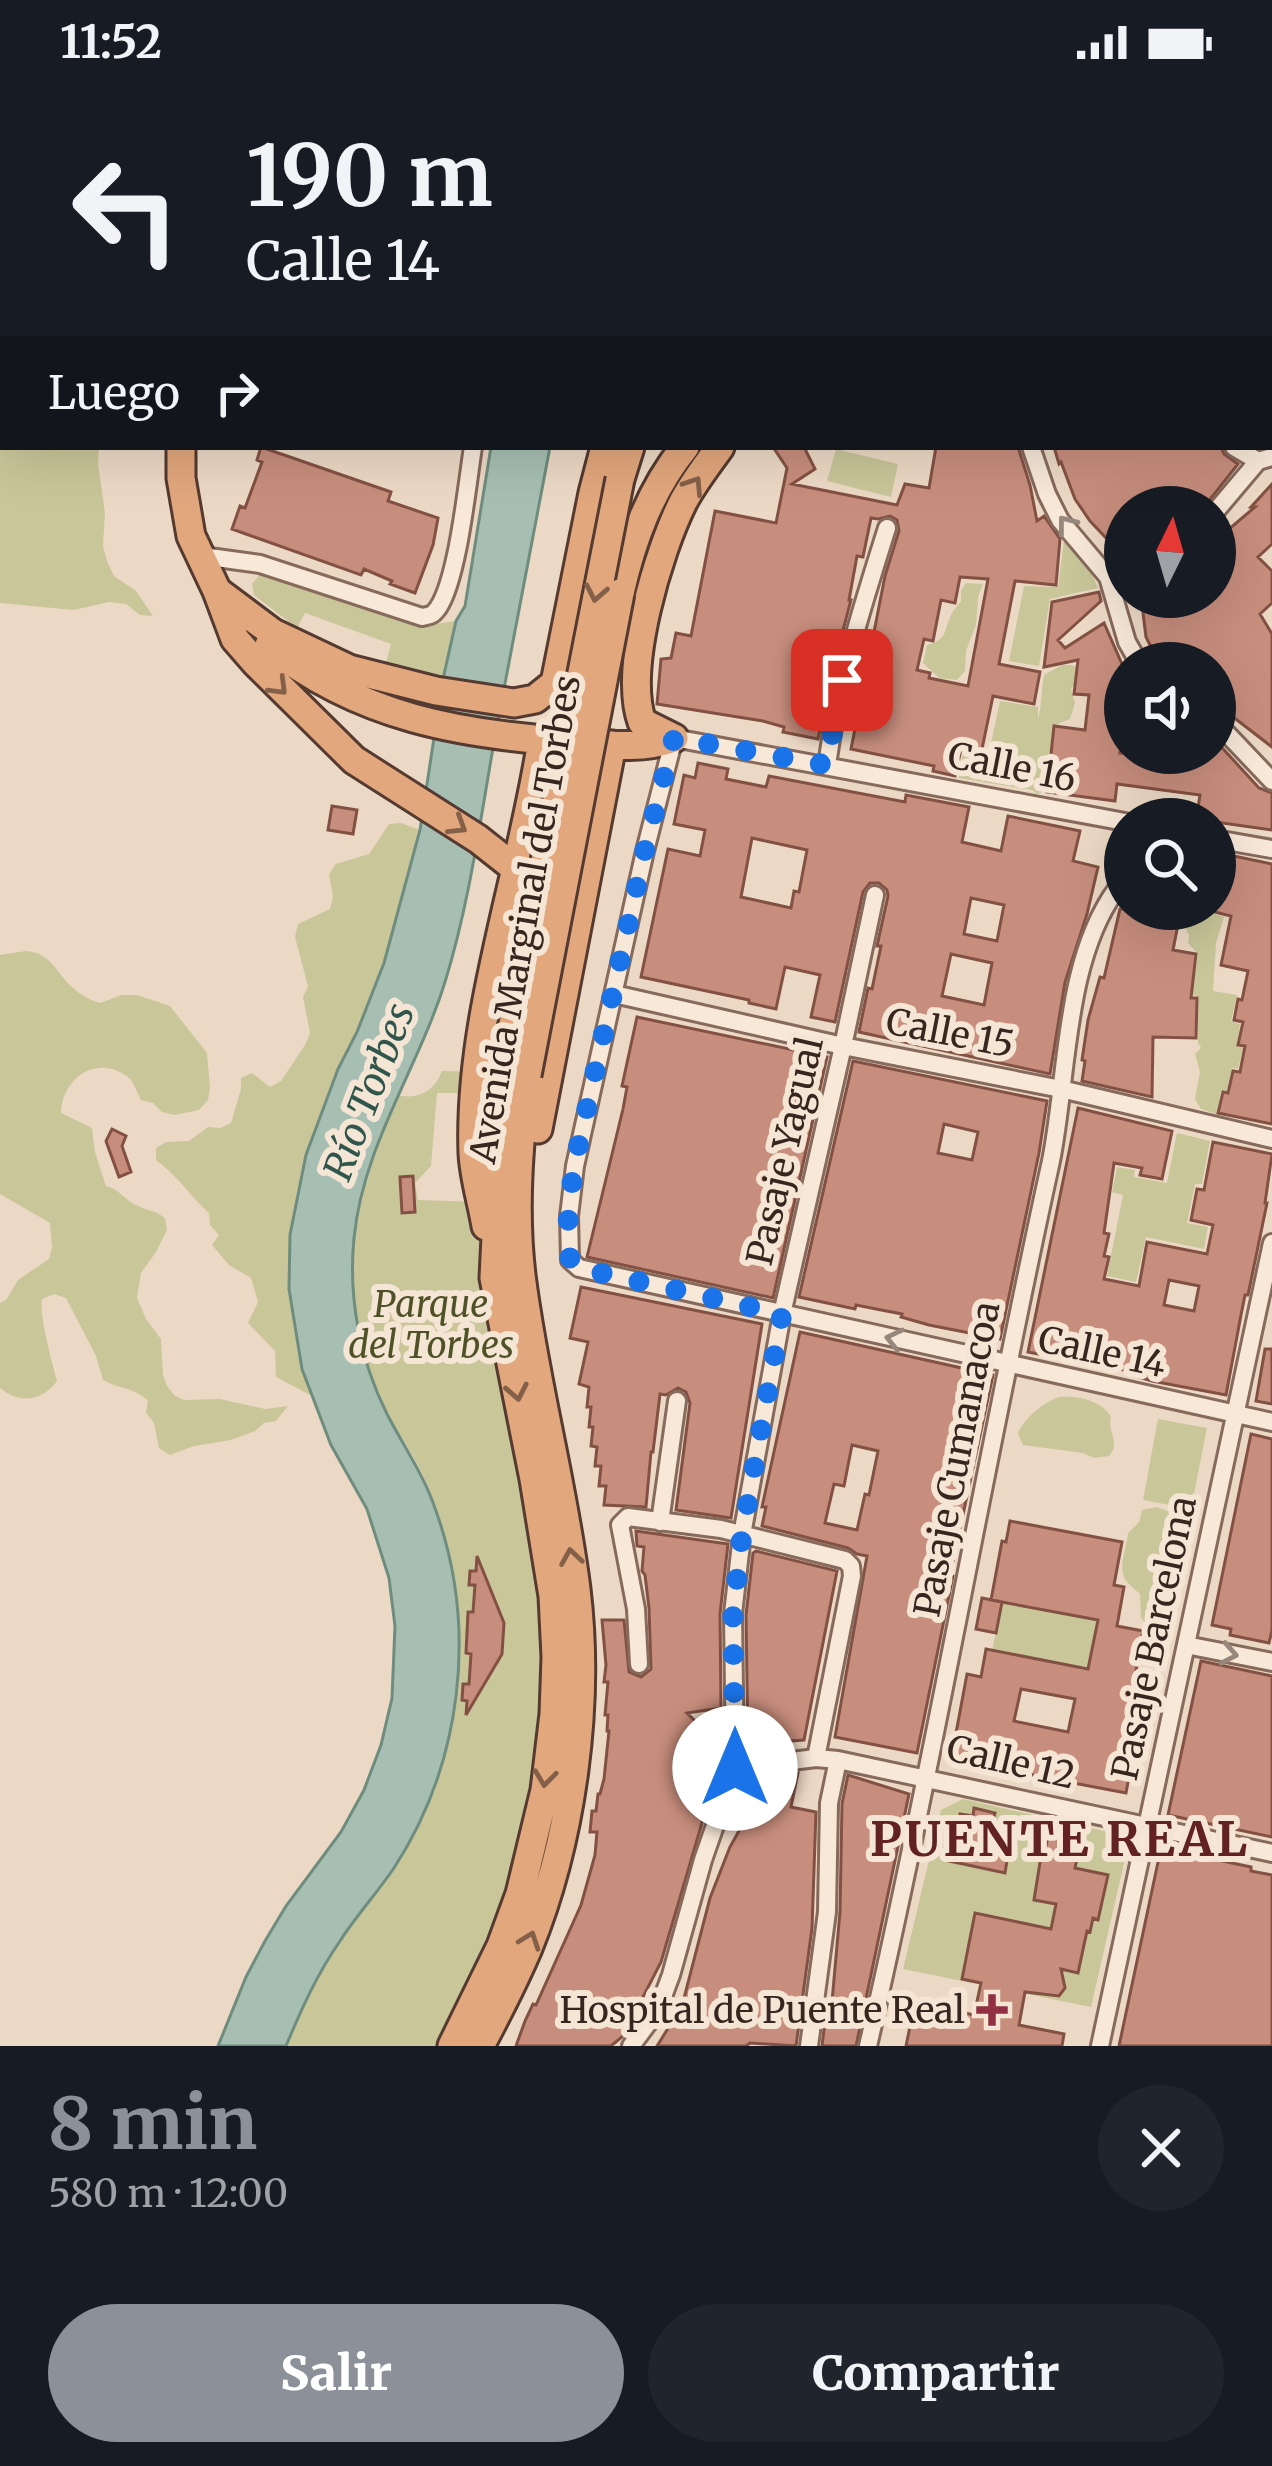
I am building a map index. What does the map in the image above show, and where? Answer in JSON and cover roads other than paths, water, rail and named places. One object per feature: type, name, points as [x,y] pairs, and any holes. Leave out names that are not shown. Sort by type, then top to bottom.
[{"type":"highway","points":[[181,450],[191,536],[235,639],[354,760],[478,839],[516,869]]},
{"type":"highway","points":[[217,591],[273,633],[349,669],[436,691],[514,703],[536,699],[554,683],[603,450]]},
{"type":"highway","name":"Avenida Marginal del Torbes","points":[[452,2046],[501,1946],[520,1894],[545,1790],[554,1714],[553,1596],[494,1277],[516,1072],[620,478],[629,450]]},
{"type":"highway","name":"Avenida Marginal del Torbes","points":[[480,2046],[529,1946],[544,1899],[571,1789],[578,1716],[577,1593],[521,1274],[516,1072],[632,543],[683,450]]},
{"type":"highway","points":[[674,738],[643,722],[635,676],[649,603],[670,532],[685,498],[718,450]]},
{"type":"highway","points":[[217,591],[250,631],[304,672],[366,704],[510,738],[612,746],[653,746],[674,738]]},
{"type":"highway","points":[[559,664],[587,681],[617,683],[635,676]]},
{"type":"highway","points":[[542,740],[584,726],[674,738]]},
{"type":"highway","points":[[494,1277],[473,1157],[473,1125],[482,1029],[542,740]]},
{"type":"highway","points":[[516,1189],[534,1147],[612,746]]},
{"type":"street","points":[[202,556],[260,564],[430,616],[450,580],[472,450]]},
{"type":"street","points":[[1031,450],[1060,520],[1104,572]]},
{"type":"street","points":[[1236,490],[1265,459]]},
{"type":"street","points":[[827,765],[848,650],[887,528]]},
{"type":"street","points":[[614,994],[674,738]]},
{"type":"street","name":"Calle 16","points":[[674,738],[1104,818]]},
{"type":"street","points":[[1236,743],[1272,781]]},
{"type":"street","points":[[1236,843],[1272,849]]},
{"type":"street","name":"Pasaje Yagual","points":[[631,2046],[658,2010],[735,1768],[733,1614],[742,1535],[782,1314],[875,895]]},
{"type":"street","name":"Pasaje Cumanacoa","points":[[868,2046],[928,1778],[1059,1123],[1067,1042],[1089,939],[1104,906]]},
{"type":"street","name":"Calle 15","points":[[614,994],[1272,1139]]},
{"type":"street","name":"Calle 14","points":[[614,994],[574,1166],[568,1216],[570,1260],[579,1268],[1272,1422]]},
{"type":"street","name":"Pasaje Barcelona","points":[[1100,2046],[1272,1243]]},
{"type":"street","points":[[660,1522],[677,1401]]},
{"type":"street","points":[[639,1664],[622,1520],[722,1529],[845,1560],[852,1576],[816,1757]]},
{"type":"street","points":[[1186,1645],[1272,1662]]},
{"type":"street","name":"Calle 12","points":[[735,1768],[816,1757],[838,1760],[1272,1853]]},
{"type":"street","points":[[809,2046],[827,1912],[829,1803],[838,1760]]},
{"type":"water","name":"Río Torbes","points":[[491,450],[549,450],[462,916],[434,1014],[368,1171],[354,1238],[355,1306],[370,1372],[431,1498],[449,1556],[459,1648],[448,1740],[417,1827],[394,1868],[324,1966],[286,2046],[218,2046],[265,1941],[341,1832],[364,1790],[392,1698],[395,1626],[389,1578],[367,1509],[331,1445],[302,1369],[289,1289],[290,1235],[306,1155],[384,963],[420,830],[443,679],[456,621],[465,606]]},
{"type":"place","name":"Hospital de Puente Real","points":[[992,2010]]},
{"type":"district","name":"PUENTE REAL","points":[[1060,1839]]},
{"type":"park label","name":"Parque del Torbes","points":[[431,1324]]}]
